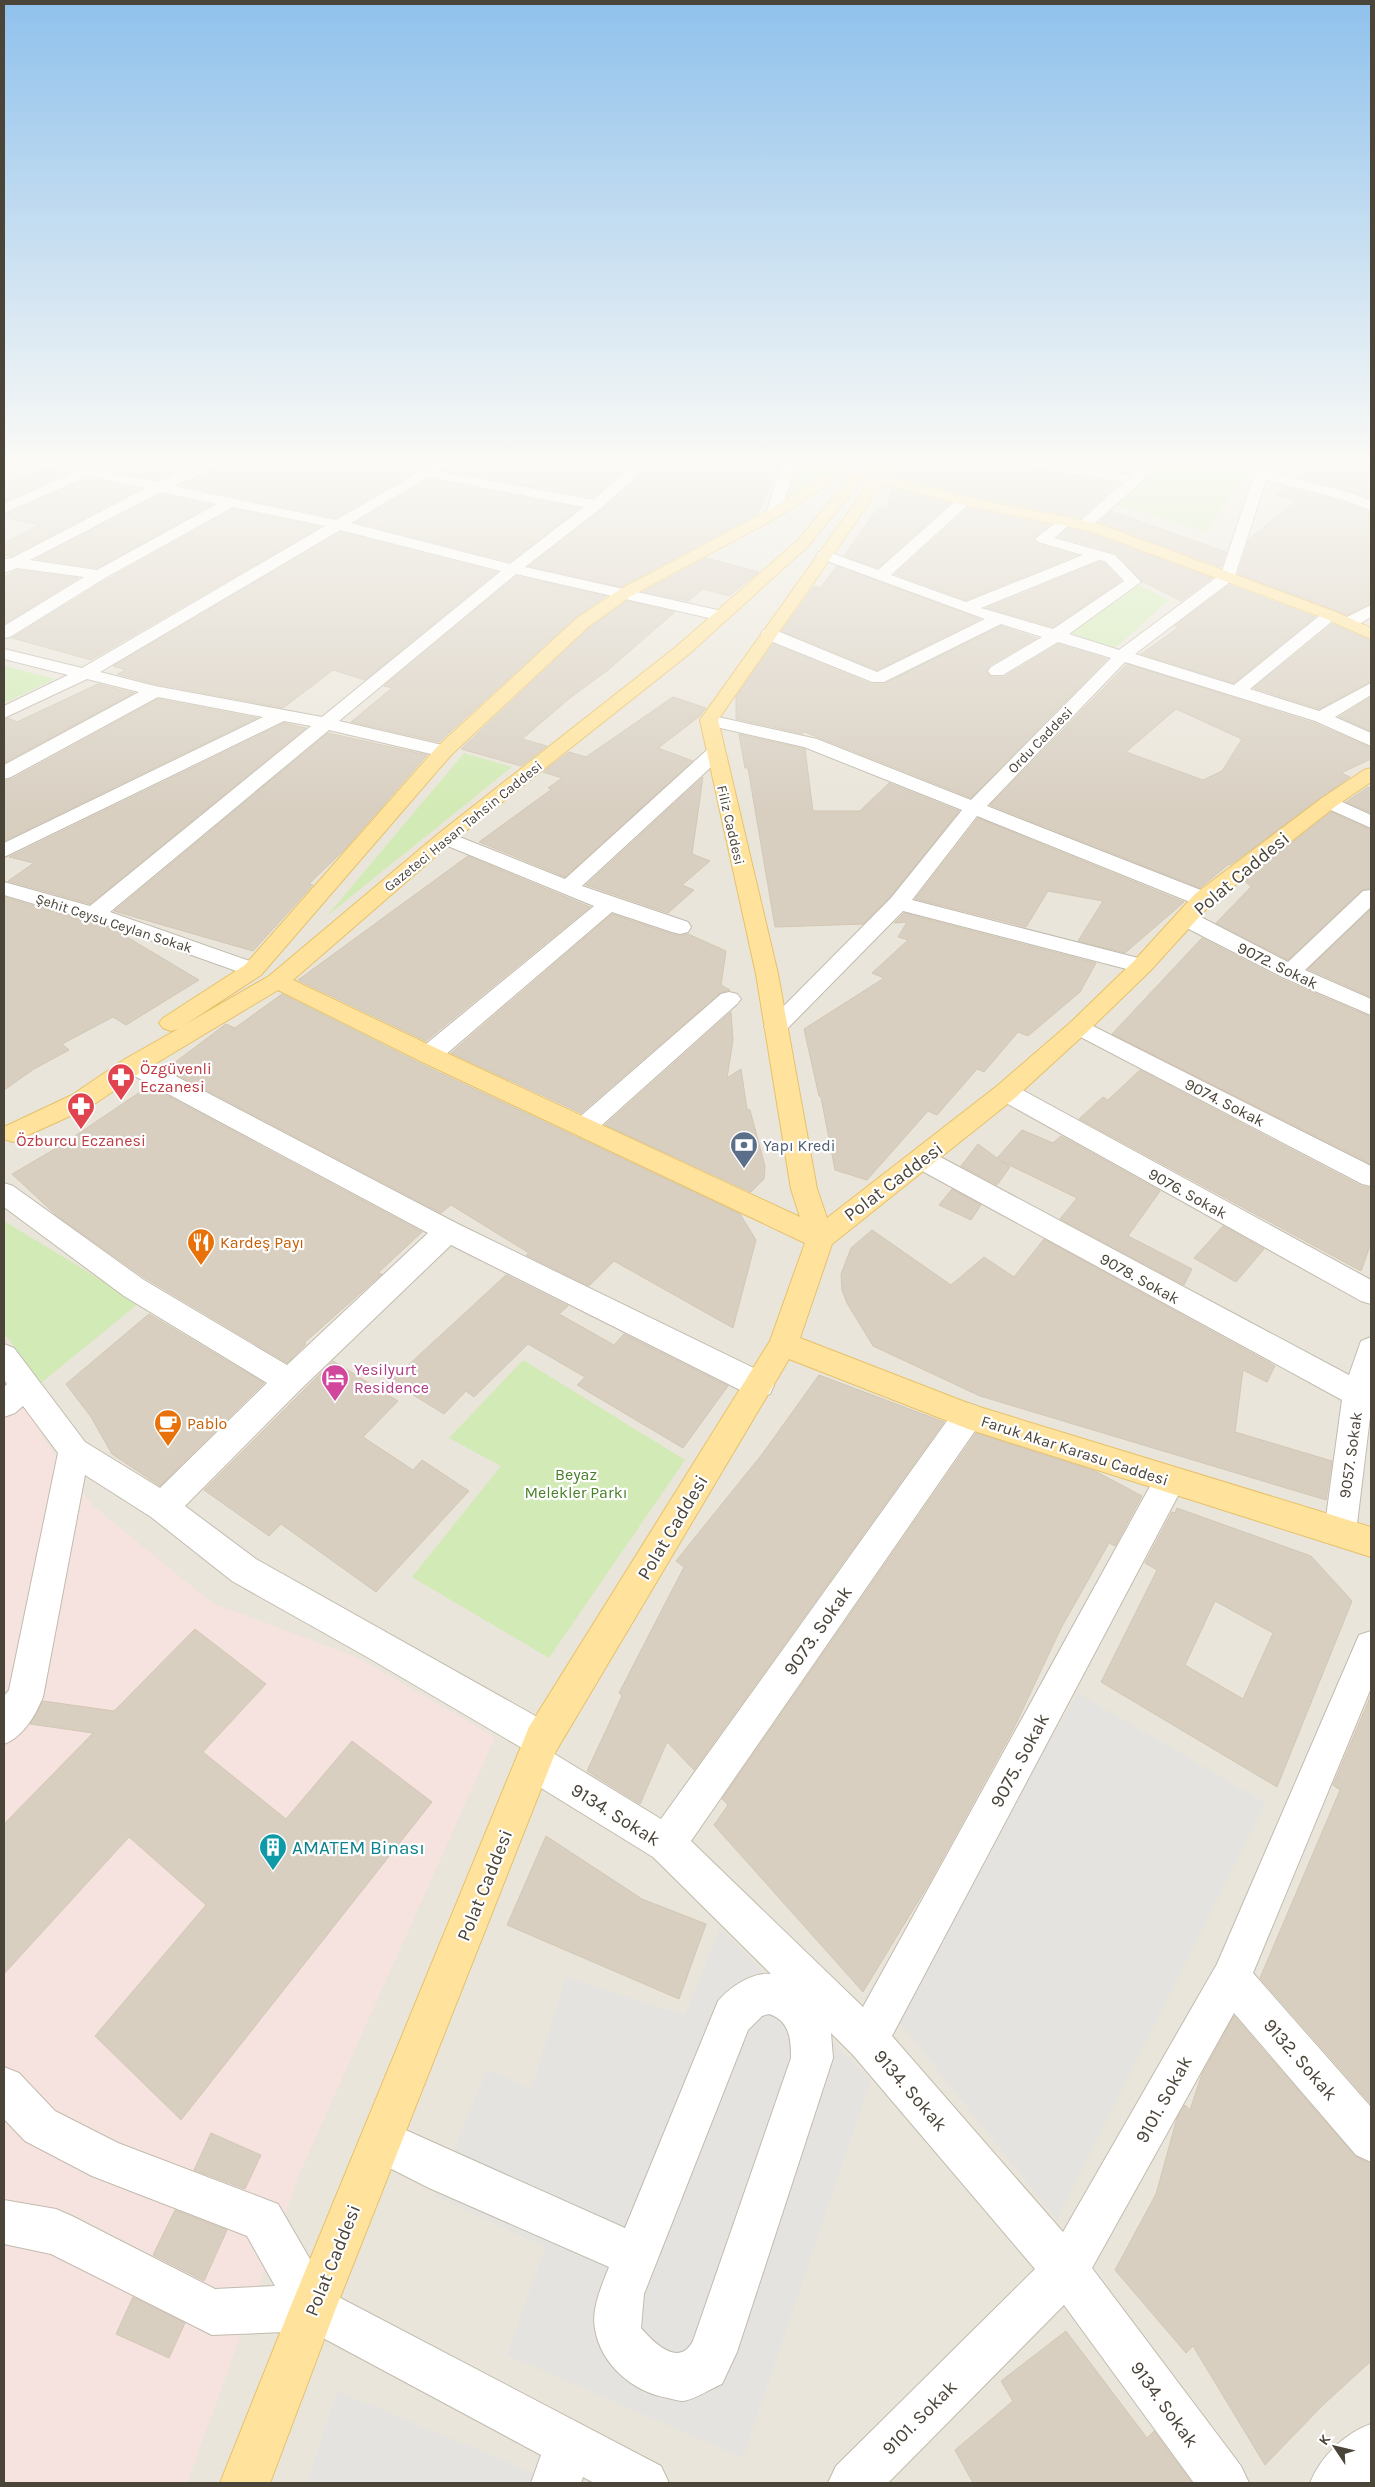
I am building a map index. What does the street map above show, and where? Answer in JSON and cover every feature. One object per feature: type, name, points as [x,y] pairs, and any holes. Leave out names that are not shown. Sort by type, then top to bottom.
[{"type":"main road","name":"Gazeteci Hasan Tahsin Caddesi","points":[[9,1136],[65,1092],[253,970],[444,751],[582,623],[625,593],[651,579]]},
{"type":"main road","name":"Gazeteci Hasan Tahsin Caddesi","points":[[9,1136],[81,1101],[134,1065],[277,981],[445,838],[669,662],[763,579]]},
{"type":"main road","points":[[709,720],[807,579]]},
{"type":"main road","points":[[1236,579],[1350,623],[1371,634]]},
{"type":"main road","name":"Filiz Caddesi","points":[[709,720],[760,955],[767,974],[804,1189],[820,1238]]},
{"type":"main road","name":"Polat Caddesi","points":[[245,2483],[380,2140],[538,1751],[783,1344],[820,1238],[1006,1092],[1079,1028],[1142,966],[1195,909],[1329,802],[1371,774]]},
{"type":"main road","points":[[277,981],[429,1055],[820,1238]]},
{"type":"main road","points":[[804,1189],[813,1200],[825,1207],[848,1204],[876,1193]]},
{"type":"main road","name":"Faruk Akar Karasu Caddesi","points":[[783,1344],[968,1416],[1371,1542]]},
{"type":"street","points":[[4,634],[92,579]]},
{"type":"street","points":[[4,713],[86,673],[247,579]]},
{"type":"street","points":[[93,915],[324,723],[502,579]]},
{"type":"street","points":[[557,579],[722,616]]},
{"type":"street","points":[[891,579],[966,608],[1321,717],[1371,740]]},
{"type":"street","points":[[966,608],[1038,579]]},
{"type":"street","points":[[997,671],[1055,636],[1133,582],[1130,579]]},
{"type":"street","name":"Ordu Caddesi","points":[[776,1027],[899,903],[973,809],[1123,655],[1224,579]]},
{"type":"street","points":[[1350,623],[1371,610]]},
{"type":"street","points":[[1237,692],[1330,615]]},
{"type":"street","points":[[769,634],[878,678],[1001,618]]},
{"type":"street","points":[[4,654],[155,690],[324,723],[444,751]]},
{"type":"street","points":[[1321,717],[1371,688]]},
{"type":"street","points":[[4,773],[155,690]]},
{"type":"street","points":[[4,851],[281,715]]},
{"type":"street","name":"9072. Sokak","points":[[709,720],[810,743],[973,809],[1195,909],[1290,972],[1371,1008]]},
{"type":"street","points":[[569,886],[715,753]]},
{"type":"street","points":[[1329,802],[1371,822]]},
{"type":"street","points":[[445,838],[569,886],[609,904],[680,927]]},
{"type":"street","name":"Şehit Ceysu Ceylan Sokak","points":[[4,888],[127,924],[253,970]]},
{"type":"street","points":[[1290,972],[1371,896]]},
{"type":"street","points":[[899,903],[1142,966]]},
{"type":"street","points":[[429,1055],[609,904]]},
{"type":"street","points":[[584,1127],[729,999]]},
{"type":"street","name":"9074. Sokak","points":[[1079,1028],[1371,1177]]},
{"type":"street","points":[[134,1065],[448,1231],[758,1385]]},
{"type":"street","name":"9076. Sokak","points":[[1006,1092],[1371,1293]]},
{"type":"street","name":"9078. Sokak","points":[[922,1159],[1358,1394]]},
{"type":"street","points":[[4,1193],[134,1288],[289,1381]]},
{"type":"street","points":[[162,1507],[289,1381],[448,1231]]},
{"type":"street","name":"9057. Sokak","points":[[1340,1532],[1358,1394],[1371,1349]]},
{"type":"street","points":[[4,1726],[25,1697],[74,1451],[10,1376]]},
{"type":"street","name":"9073. Sokak","points":[[666,1844],[968,1416]]},
{"type":"street","name":"9134. Sokak","points":[[74,1451],[162,1507],[244,1570],[379,1645],[538,1751],[666,1844],[868,2040],[1066,2270],[1224,2483]]},
{"type":"street","name":"9075. Sokak","points":[[868,2040],[1170,1480]]},
{"type":"street","name":"9101. Sokak","points":[[853,2483],[1066,2270],[1231,1978],[1371,1647]]},
{"type":"street","name":"9132. Sokak","points":[[1231,1978],[1371,2140]]},
{"type":"street","points":[[769,1994],[783,1997],[796,2005],[807,2020],[812,2038],[812,2058],[713,2352],[705,2367],[683,2377],[660,2373],[640,2362],[625,2345],[618,2329],[618,2313],[621,2294],[637,2256],[732,2016],[742,2003],[755,1996],[769,1994]]},
{"type":"street","points":[[4,2088],[40,2126],[90,2152],[262,2220],[313,2308],[563,2463],[644,2483]]},
{"type":"street","points":[[380,2140],[445,2172],[637,2256]]},
{"type":"street","points":[[4,2222],[56,2232],[212,2312],[313,2308]]},
{"type":"street","points":[[1335,2483],[1371,2448]]},
{"type":"shaded area","points":[[4,579],[1371,579],[1371,2483],[4,2483]]},
{"type":"shaded area","points":[[4,1368],[47,1444],[93,1506],[212,1603],[358,1658],[495,1737],[301,2170],[187,2483],[4,2483]]},
{"type":"shaded area","points":[[1078,1693],[1266,1803],[1057,2220],[889,2009]]},
{"type":"shaded area","points":[[720,1928],[871,2080],[743,2458],[507,2355],[545,2247],[435,2196],[487,2069],[531,2089],[566,1977],[685,2015]]},
{"type":"shaded area","points":[[337,2391],[558,2483],[307,2483]]},
{"type":"green space","points":[[1139,585],[1169,600],[1114,649],[1069,632]]},
{"type":"green space","points":[[4,666],[55,679],[4,703]]},
{"type":"green space","points":[[464,753],[512,767],[327,916]]},
{"type":"green space","points":[[4,1221],[139,1303],[41,1383],[4,1333]]},
{"type":"green space","name":"Beyaz Melekler Parkı","points":[[523,1360],[685,1460],[549,1658],[412,1577],[501,1466],[449,1438]]},
{"type":"building","points":[[4,579],[77,579],[4,624]]},
{"type":"building","points":[[230,579],[91,660],[12,638],[106,580]]},
{"type":"building","points":[[260,579],[488,579],[365,680],[333,670],[283,708],[155,684],[117,674],[126,670],[113,666]]},
{"type":"building","points":[[512,579],[530,579],[606,596],[575,618],[439,742],[351,722],[392,688],[384,686]]},
{"type":"building","points":[[586,579],[636,579],[621,587]]},
{"type":"building","points":[[667,579],[750,579],[729,596],[703,589],[688,601],[643,592]]},
{"type":"building","points":[[827,579],[872,579],[980,619],[877,670],[782,631],[814,586],[820,588]]},
{"type":"building","points":[[909,579],[1018,579],[966,600]]},
{"type":"building","points":[[1057,579],[1119,579],[1121,581],[1053,627],[987,608]]},
{"type":"building","points":[[1140,579],[1211,579],[1181,601]]},
{"type":"building","points":[[1251,579],[1371,579],[1371,603],[1347,615]]},
{"type":"building","points":[[1229,585],[1315,617],[1234,683],[1141,654],[1179,627],[1175,626]]},
{"type":"building","points":[[627,601],[675,612],[608,670],[570,698],[522,739],[547,746],[521,766],[461,749],[589,628]]},
{"type":"building","points":[[1332,624],[1371,641],[1371,681],[1319,709],[1254,688]]},
{"type":"building","points":[[1001,626],[1037,638],[990,665],[986,671],[991,677],[1004,677],[1058,644],[1107,659],[971,798],[802,731],[803,734],[736,719],[736,697],[773,644],[871,684],[884,684]]},
{"type":"building","points":[[1127,664],[1314,723],[1371,748],[1371,759],[1341,773],[1350,777],[1229,864],[1200,888],[990,805]],"holes":[[[1176,709],[1242,739],[1222,771],[1203,780],[1126,752]]]},
{"type":"building","points":[[98,684],[134,693],[4,763],[4,720],[8,718],[17,722]]},
{"type":"building","points":[[673,697],[706,708],[700,716],[658,748],[693,761],[565,877],[479,842],[552,789],[548,788],[562,778],[543,772],[569,752],[586,757]]},
{"type":"building","points":[[1371,697],[1371,731],[1339,717]]},
{"type":"building","points":[[158,699],[257,718],[4,841],[4,781],[12,779]]},
{"type":"building","points":[[284,723],[306,728],[90,904],[8,881],[34,863],[9,857]]},
{"type":"building","points":[[328,733],[427,755],[344,850],[309,884],[313,885],[253,951],[114,911]]},
{"type":"building","points":[[739,734],[805,749],[813,811],[860,811],[889,783],[959,811],[890,897],[863,924],[775,927],[748,768],[745,768]]},
{"type":"building","points":[[703,777],[692,854],[710,861],[682,885],[694,890],[668,913],[586,885]]},
{"type":"building","points":[[1368,787],[1371,788],[1371,813],[1346,802]]},
{"type":"building","points":[[1331,812],[1371,830],[1371,888],[1362,890],[1288,960],[1216,923],[1251,887],[1244,880]]},
{"type":"building","points":[[978,818],[1184,902],[1125,953],[1078,941],[1103,901],[1048,891],[1026,927],[915,899]]},
{"type":"building","points":[[468,856],[590,907],[426,1041],[298,980]]},
{"type":"building","points":[[4,897],[115,930],[199,980],[126,1025],[113,1017],[62,1044],[69,1050],[34,1069],[4,1090]]},
{"type":"building","points":[[1371,909],[1371,997],[1308,969]]},
{"type":"building","points":[[904,913],[1096,963],[1080,992],[1028,1036],[1018,1032],[984,1072],[977,1069],[937,1115],[928,1111],[867,1180],[835,1170],[821,1097],[819,1096],[804,1029],[884,978],[872,973],[908,940],[898,937],[907,922],[894,923]]},
{"type":"building","points":[[612,914],[672,934],[680,936],[688,934],[726,951],[721,985],[730,990],[720,993],[581,1113],[451,1053]]},
{"type":"building","points":[[1202,938],[1281,979],[1371,1017],[1371,1164],[1112,1034]]},
{"type":"building","points":[[282,994],[419,1063],[740,1214],[756,1240],[733,1328],[614,1261],[589,1286],[526,1255],[529,1253],[451,1205],[441,1213],[166,1069],[226,1024],[235,1028]]},
{"type":"building","points":[[731,1012],[733,1040],[727,1078],[741,1069],[747,1109],[750,1110],[765,1166],[764,1179],[751,1192],[605,1125]]},
{"type":"building","points":[[1140,1070],[1361,1186],[1371,1188],[1371,1243],[1361,1271],[1079,1119],[1103,1097],[1108,1100]]},
{"type":"building","points":[[149,1086],[422,1232],[378,1273],[382,1274],[304,1343],[306,1344],[287,1363],[145,1278],[57,1216],[12,1174],[60,1146]]},
{"type":"building","points":[[1022,1130],[1053,1143],[1061,1136],[1160,1191],[1128,1236],[1192,1269],[1184,1285],[1060,1219],[1077,1198],[1001,1161],[1010,1167],[997,1185],[961,1166],[978,1144],[997,1158]]},
{"type":"building","points":[[952,1189],[981,1205],[971,1220],[939,1205]]},
{"type":"building","points":[[1223,1226],[1264,1249],[1236,1282],[1194,1258]]},
{"type":"building","points":[[872,1230],[951,1285],[984,1257],[1014,1277],[1044,1239],[1275,1366],[1267,1382],[1243,1370],[1235,1432],[1332,1461],[1326,1500],[980,1396],[873,1346],[847,1303],[842,1290],[841,1274],[851,1248]]},
{"type":"building","points":[[506,1275],[568,1306],[559,1314],[614,1345],[624,1334],[728,1386],[683,1448],[577,1385],[585,1377],[528,1344],[474,1397],[466,1391],[444,1414],[391,1381]]},
{"type":"building","points":[[149,1314],[264,1383],[160,1486],[112,1454],[91,1417],[66,1384]]},
{"type":"building","points":[[333,1361],[398,1401],[363,1437],[413,1470],[422,1460],[469,1491],[376,1592],[281,1524],[269,1536],[204,1490]]},
{"type":"building","points":[[819,1375],[944,1422],[694,1770],[667,1742],[640,1804],[587,1771],[622,1696],[619,1693],[684,1567],[676,1561],[763,1453]]},
{"type":"building","points":[[976,1433],[1095,1471],[1142,1496],[1115,1546],[1109,1543],[1061,1628],[1013,1730],[928,1885],[863,1992],[714,1825],[728,1805],[722,1799]]},
{"type":"building","points":[[1177,1508],[1311,1556],[1352,1601],[1277,1787],[1101,1682],[1157,1570],[1145,1563],[1172,1512],[1175,1513]],"holes":[[[1215,1601],[1273,1633],[1243,1699],[1185,1665]]]},
{"type":"building","name":"AMATEM Binası","points":[[195,1629],[266,1684],[203,1752],[286,1819],[352,1741],[432,1802],[181,2120],[95,2036],[206,1905],[129,1837],[4,1974],[4,1824],[93,1733],[30,1724],[43,1701],[114,1711]]},
{"type":"building","points":[[1371,1695],[1371,2104],[1260,1978],[1340,1790],[1333,1785]]},
{"type":"building","points":[[546,1836],[642,1899],[706,1924],[679,1999],[507,1925]]},
{"type":"building","points":[[1234,2016],[1355,2156],[1371,2164],[1371,2361],[1323,2405],[1265,2465],[1193,2346],[1186,2353],[1115,2270],[1156,2194],[1177,2118],[1185,2105],[1190,2110],[1202,2074]]},
{"type":"building","points":[[211,2133],[261,2155],[245,2189],[194,2170]]},
{"type":"building","points":[[175,2210],[227,2230],[204,2281],[153,2255]]},
{"type":"building","points":[[133,2297],[185,2323],[169,2358],[116,2334]]},
{"type":"building","points":[[1066,2331],[1147,2438],[1154,2431],[1192,2483],[973,2483],[955,2450],[1013,2401],[1001,2381]]},
{"type":"place","name":"Özgüvenli Eczanesi","points":[[121,1101]]},
{"type":"place","name":"Özburcu Eczanesi","points":[[81,1130]]},
{"type":"place","name":"Yapı Kredi","points":[[744,1169]]},
{"type":"place","name":"Kardeş Payı","points":[[201,1266]]},
{"type":"place","name":"Yesilyurt Residence","points":[[335,1402]]},
{"type":"place","name":"Pablo","points":[[168,1447]]},
{"type":"place","name":"AMATEM Binası","points":[[273,1871]]}]
